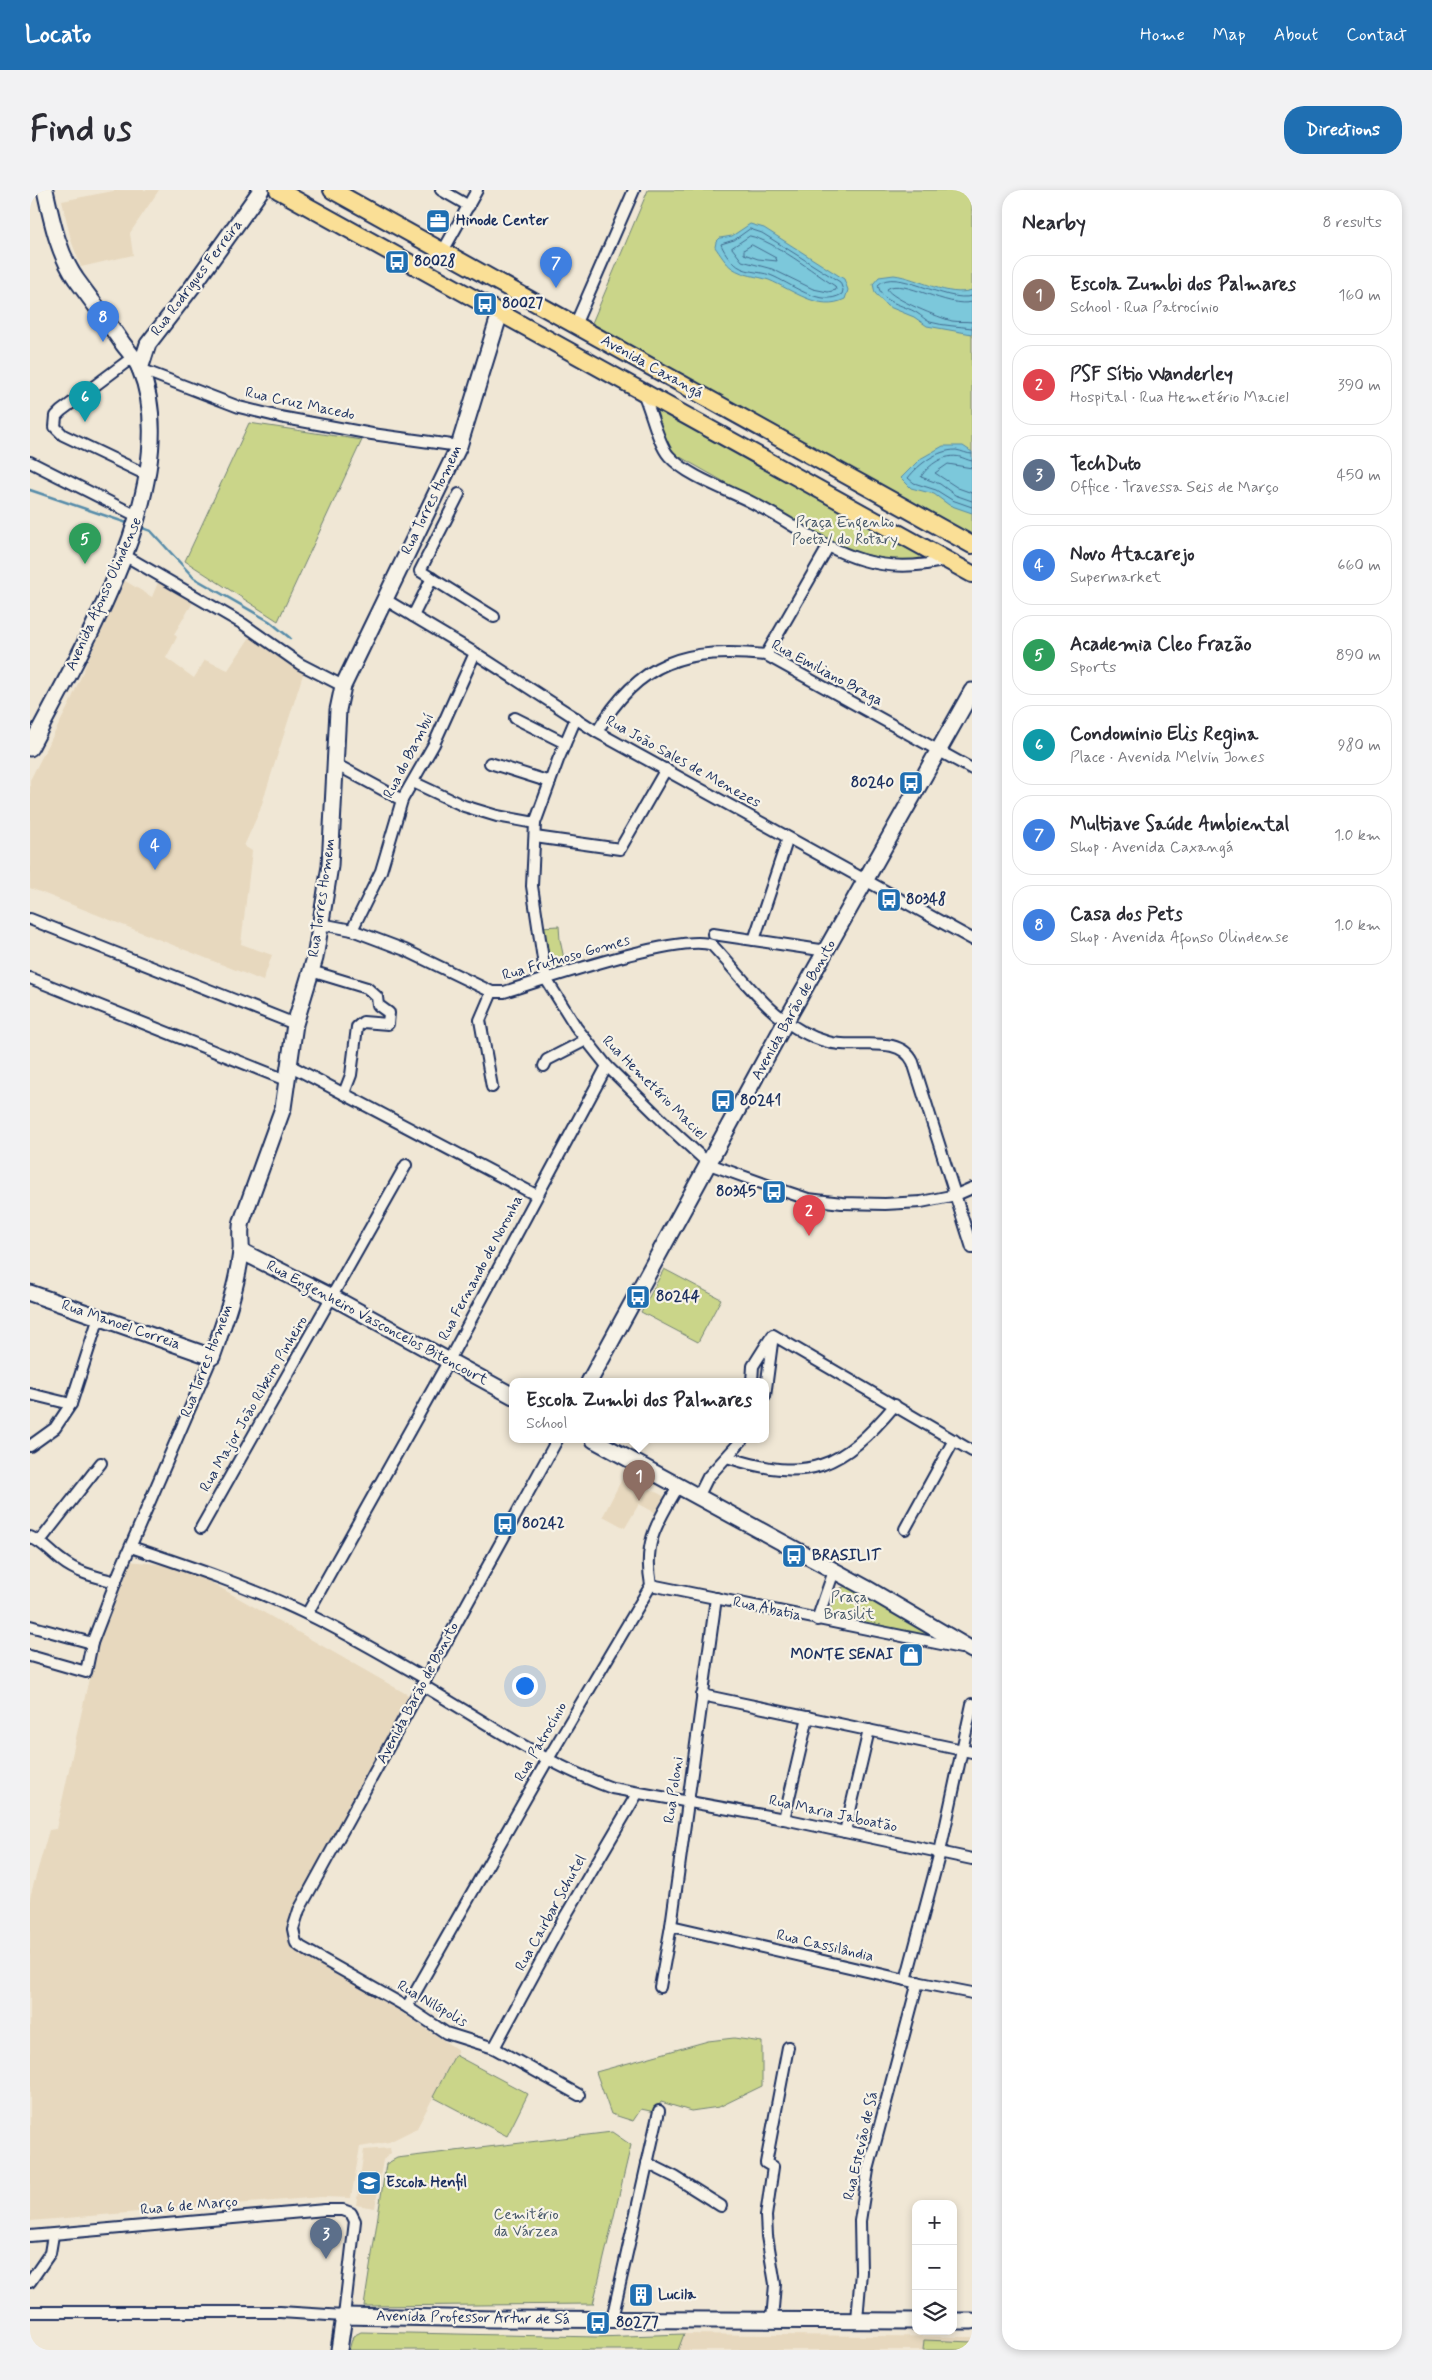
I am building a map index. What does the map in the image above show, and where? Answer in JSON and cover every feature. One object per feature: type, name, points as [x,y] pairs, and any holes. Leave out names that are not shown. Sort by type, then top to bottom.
[{"type":"main road","name":"Avenida Caxangá","points":[[332,190],[972,545]]},
{"type":"main road","name":"Avenida Caxangá","points":[[285,192],[972,574]]},
{"type":"street","name":"Avenida Afonso Olindense","points":[[30,748],[78,656],[124,555],[136,523],[149,476],[153,426],[136,363],[76,278],[63,254],[56,236],[45,190]]},
{"type":"street","name":"Rua Rodrigues Ferreira","points":[[136,363],[262,190]]},
{"type":"street","points":[[441,190],[469,206]]},
{"type":"street","points":[[443,251],[477,190]]},
{"type":"street","points":[[575,325],[634,190]]},
{"type":"street","name":"Rua Torres Homem","points":[[30,1656],[86,1672],[92,1643],[118,1578],[212,1357],[230,1304],[242,1251],[240,1230],[242,1222],[282,1108],[295,1024],[311,971],[321,924],[330,866],[337,765],[338,710],[342,686],[386,600],[459,446],[500,313]]},
{"type":"street","points":[[119,338],[133,343],[148,344]]},
{"type":"street","points":[[136,363],[61,411],[56,416],[55,427],[63,435],[149,476]]},
{"type":"street","name":"Rua Cruz Macedo","points":[[136,363],[239,407],[280,417],[372,434],[459,446]]},
{"type":"street","name":"Avenida Caxangá","points":[[643,392],[661,443],[669,456],[682,467],[757,505],[828,547],[855,558],[882,564],[930,565],[947,560]]},
{"type":"street","points":[[30,462],[136,523]]},
{"type":"street","points":[[30,471],[44,470]]},
{"type":"street","points":[[459,494],[420,571],[494,617]]},
{"type":"street","points":[[766,655],[828,547]]},
{"type":"street","points":[[124,555],[243,624],[300,664],[342,686]]},
{"type":"street","points":[[413,616],[432,578]]},
{"type":"street","name":"Rua João Sales de Menezes","points":[[386,600],[475,653],[597,732],[972,939]]},
{"type":"street","name":"Rua Emiliano Braga","points":[[597,732],[619,698],[631,686],[654,670],[680,658],[708,652],[736,652],[766,655],[972,769]]},
{"type":"street","name":"Rua do Bambuí","points":[[352,930],[381,871],[402,800],[434,744],[475,653]]},
{"type":"street","name":"Avenida Barão de Bonito","points":[[591,1378],[786,1021],[972,691]]},
{"type":"street","points":[[515,718],[565,743]]},
{"type":"street","name":"Rua Hemetério Maciel","points":[[576,718],[550,782],[536,824],[532,886],[546,979],[586,1040],[607,1066],[709,1164],[808,1199],[842,1203],[885,1204],[921,1202],[956,1195],[972,1188]]},
{"type":"street","points":[[490,763],[550,782]]},
{"type":"street","points":[[337,765],[402,800]]},
{"type":"street","points":[[536,836],[620,849],[666,769]]},
{"type":"street","points":[[413,782],[464,806],[536,824]]},
{"type":"street","points":[[754,940],[788,838]]},
{"type":"street","points":[[30,919],[295,1024]]},
{"type":"street","name":"Rua Frutuoso Gomes","points":[[321,924],[352,930],[405,950],[492,992],[504,992],[606,960],[694,943],[712,945],[766,1006],[786,1021]]},
{"type":"street","points":[[713,934],[827,951]]},
{"type":"street","points":[[311,971],[370,990],[377,997],[378,1005],[389,1013],[388,1024],[363,1022],[357,1027],[351,1076],[344,1094]]},
{"type":"street","points":[[30,978],[344,1094],[536,1195]]},
{"type":"street","points":[[492,992],[480,1020],[492,1087]]},
{"type":"street","points":[[786,1021],[814,1037],[830,1043],[892,1046],[908,1052],[913,1062],[972,1248]]},
{"type":"street","points":[[544,1066],[546,1060],[586,1040]]},
{"type":"street","name":"Rua Fernando de Noronha","points":[[307,1614],[448,1362],[536,1195],[607,1066]]},
{"type":"street","name":"Rua Major João Ribeiro Pinheiro","points":[[201,1528],[406,1165]]},
{"type":"street","name":"Rua Engenheiro Vasconcelos Bitencourt","points":[[242,1251],[332,1297],[509,1394]]},
{"type":"street","name":"Rua Manoel Correia","points":[[30,1293],[212,1357]]},
{"type":"street","points":[[30,1446],[55,1428],[71,1404],[98,1317]]},
{"type":"street","points":[[752,1378],[753,1366],[772,1336]]},
{"type":"street","points":[[768,1378],[772,1336]]},
{"type":"street","points":[[772,1336],[972,1451]]},
{"type":"street","points":[[30,1394],[71,1404]]},
{"type":"street","points":[[727,1457],[774,1470],[797,1470],[820,1466],[844,1456],[869,1436],[895,1405]]},
{"type":"street","points":[[905,1530],[954,1440]]},
{"type":"street","name":"Avenida Barão de Bonito","points":[[301,1947],[296,1943],[292,1929],[299,1910],[555,1443]]},
{"type":"street","points":[[599,1443],[834,1571],[970,1650]]},
{"type":"street","points":[[698,1497],[708,1477],[739,1443]]},
{"type":"street","points":[[101,1463],[35,1539],[70,1566],[84,1573],[118,1578]]},
{"type":"street","points":[[651,1585],[647,1565],[648,1551],[655,1529],[678,1486]]},
{"type":"street","name":"Rua Maria Jaboatão","points":[[131,1547],[218,1577],[307,1614],[361,1641],[548,1759],[588,1780],[637,1794],[784,1819],[972,1859]]},
{"type":"street","points":[[817,1620],[834,1571]]},
{"type":"street","name":"Rua Abatia","points":[[651,1585],[970,1650]]},
{"type":"street","name":"Rua Patrocínio","points":[[407,2007],[548,1759],[651,1585]]},
{"type":"street","name":"Rua Poloni","points":[[660,1987],[671,1926],[716,1598]]},
{"type":"street","points":[[30,1626],[92,1643]]},
{"type":"street","points":[[702,1695],[967,1751]]},
{"type":"street","points":[[906,1980],[967,1751],[972,1704]]},
{"type":"street","points":[[784,1819],[808,1717]]},
{"type":"street","points":[[845,1832],[869,1730]]},
{"type":"street","name":"Rua Cairbar Schutel","points":[[494,2048],[566,1915],[637,1794]]},
{"type":"street","name":"Rua Cassilândia","points":[[671,1926],[906,1980],[972,1993]]},
{"type":"street","name":"Rua Nilópolis","points":[[301,1947],[407,2007],[446,2033],[494,2048],[579,2095]]},
{"type":"street","name":"Rua Estevão de Sá","points":[[857,2320],[861,2272],[860,2221],[868,2170],[918,1982]]},
{"type":"street","points":[[772,2320],[775,2284],[767,2236],[766,2216],[774,2166],[766,2163],[788,2047]]},
{"type":"street","points":[[612,2319],[659,2111]]},
{"type":"street","points":[[647,2163],[675,2177],[721,2206]]},
{"type":"street","name":"Rua 6 de Março","points":[[30,2236],[210,2219],[343,2210],[351,2213],[354,2221],[344,2316]]},
{"type":"street","points":[[30,2282],[50,2253],[53,2235]]},
{"type":"street","name":"Avenida Professor Artur de Sá","points":[[30,2312],[280,2312],[380,2318],[912,2321]]},
{"type":"street","points":[[339,2350],[344,2316]]},
{"type":"street","points":[[957,2321],[972,2321]]},
{"type":"shaded area","points":[[118,190],[159,190],[130,233],[133,255],[81,267],[71,240],[62,201]]},
{"type":"shaded area","points":[[122,579],[152,597],[159,580],[195,599],[174,634],[177,637],[166,658],[194,678],[205,660],[228,670],[250,637],[304,671],[260,810],[244,846],[252,851],[241,944],[272,955],[263,981],[30,888],[30,780],[69,705]]},
{"type":"shaded area","points":[[624,1475],[669,1499],[660,1515],[639,1504],[625,1528],[603,1516]]},
{"type":"shaded area","points":[[129,1561],[184,1567],[417,1700],[288,1936],[458,2050],[417,2128],[389,2142],[360,2147],[351,2198],[321,2197],[30,2221],[30,1897],[49,1830],[56,1829],[95,1651]]},
{"type":"shaded area","name":"Escola Henfil","points":[[390,2148],[391,2153],[383,2160],[375,2208],[356,2205],[364,2150]]},
{"type":"shaded area","points":[[361,2332],[597,2337],[684,2334],[972,2337],[972,2350],[349,2350],[353,2336]]},
{"type":"green space","points":[[648,190],[972,190],[972,537],[760,422],[592,323]]},
{"type":"green space","name":"Praça Engenho Poeta/ do Rotary","points":[[656,408],[927,559],[910,561],[886,559],[843,549],[675,454],[665,442],[654,410]]},
{"type":"green space","points":[[249,423],[362,440],[278,621],[185,561]]},
{"type":"green space","points":[[559,926],[566,968],[550,974],[540,927]]},
{"type":"green space","points":[[664,1269],[721,1299],[698,1342],[641,1312]]},
{"type":"green space","name":"Praça Brasilit","points":[[846,1586],[942,1640],[827,1616],[839,1589]]},
{"type":"green space","points":[[734,2038],[762,2042],[762,2086],[719,2107],[691,2111],[661,2102],[655,2112],[641,2109],[633,2121],[611,2114],[596,2072],[708,2041]]},
{"type":"green space","points":[[455,2055],[528,2094],[507,2136],[433,2097]]},
{"type":"green space","name":"Cemitério da Várzea","points":[[612,2132],[631,2145],[593,2304],[364,2306],[386,2164],[397,2158]]},
{"type":"green space","points":[[361,2332],[597,2337],[684,2334],[678,2350],[349,2350],[353,2336]]},
{"type":"green space","points":[[924,2340],[972,2342],[972,2350],[923,2350]]},
{"type":"water","points":[[750,224],[764,228],[844,279],[848,290],[845,299],[826,303],[816,301],[769,280],[741,273],[730,266],[715,247],[716,242],[720,238],[732,236]]},
{"type":"water","points":[[894,275],[943,290],[963,292],[972,290],[972,334],[927,326],[914,317],[887,306],[875,293],[873,284],[879,277]]},
{"type":"water","points":[[943,446],[963,446],[972,452],[972,513],[949,505],[934,494],[911,488],[901,478],[920,459]]},
{"type":"waterway","points":[[30,490],[130,524]]},
{"type":"waterway","points":[[140,527],[151,531],[194,578],[269,621],[290,638]]},
{"type":"place","name":"Hinode Center","points":[[438,221]]},
{"type":"place","name":"80028","points":[[397,262]]},
{"type":"place","name":"Multiave Saúde Ambiental","points":[[556,288]]},
{"type":"place","name":"80027","points":[[485,304]]},
{"type":"place","name":"Casa dos Pets","points":[[103,342]]},
{"type":"place","name":"Condominio Elis Regina","points":[[85,422]]},
{"type":"place","name":"Academia Cleo Frazão","points":[[85,564]]},
{"type":"place","name":"80240","points":[[911,783]]},
{"type":"place","name":"Novo Atacarejo","points":[[155,870]]},
{"type":"place","name":"80348","points":[[889,900]]},
{"type":"place","name":"80241","points":[[723,1101]]},
{"type":"place","name":"80345","points":[[774,1192]]},
{"type":"place","name":"PSF Sítio Wanderley","points":[[809,1236]]},
{"type":"place","name":"80244","points":[[638,1297]]},
{"type":"place","name":"Escola Zumbi dos Palmares","points":[[639,1501]]},
{"type":"place","name":"80242","points":[[505,1524]]},
{"type":"place","name":"BRASILIT","points":[[794,1556]]},
{"type":"place","name":"MONTE SENAI","points":[[911,1655]]},
{"type":"place","name":"Escola Henfil","points":[[369,2183]]},
{"type":"place","name":"TechDuto","points":[[326,2259]]},
{"type":"place","name":"Lucila","points":[[641,2295]]},
{"type":"place","name":"80277","points":[[598,2323]]}]
